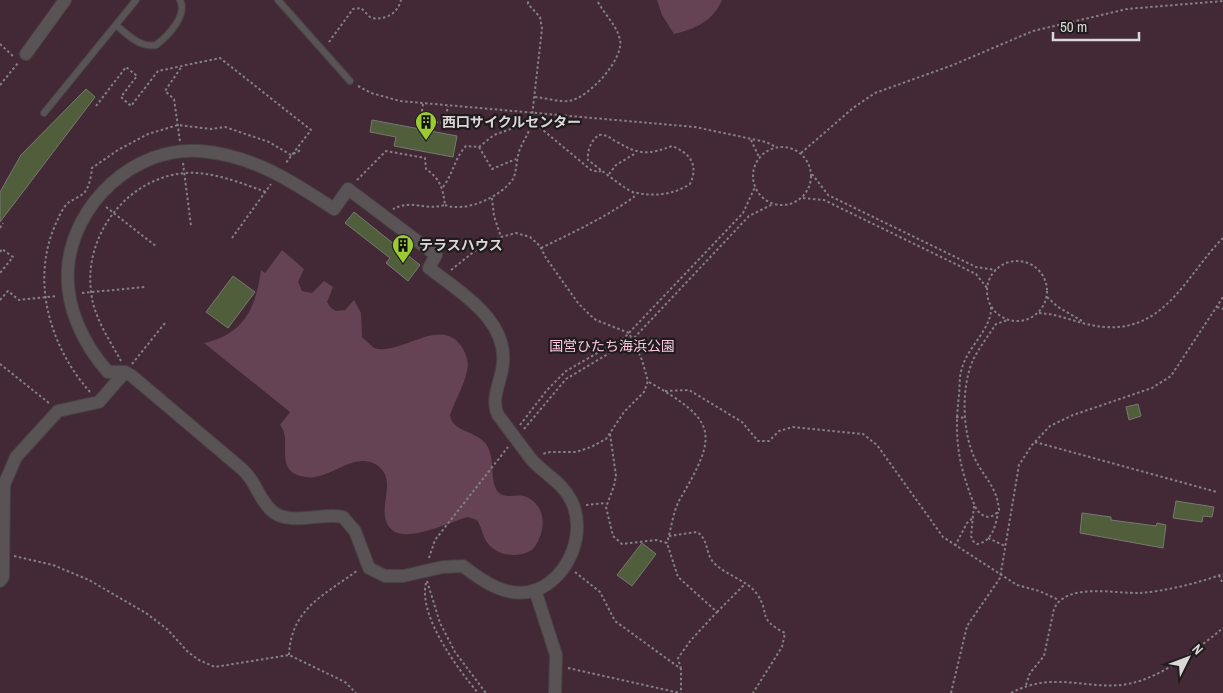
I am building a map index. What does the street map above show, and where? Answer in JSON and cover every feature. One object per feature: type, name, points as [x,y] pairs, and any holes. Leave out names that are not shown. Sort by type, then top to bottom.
[{"type":"street","points":[[22,58],[65,0]]},
{"type":"street","points":[[198,151],[250,160],[278,174],[334,209],[348,189],[436,255],[430,268],[484,313],[502,339],[504,358],[495,404],[498,415],[533,462],[564,487],[576,514],[576,543],[565,565],[548,583],[536,590],[498,589],[481,581],[463,566],[443,567],[403,576],[385,576],[366,564],[355,531],[348,521],[336,515],[286,517],[272,512],[264,503],[251,477],[125,372],[108,372],[93,355],[78,328],[70,295],[68,269],[72,242],[81,222],[97,199],[127,171],[161,155],[181,152],[198,151]]},
{"type":"street","points":[[0,581],[3,577],[4,485],[16,457],[58,412],[99,402],[125,372]]},
{"type":"street","points":[[536,590],[550,631],[557,666],[555,693]]},
{"type":"lane","points":[[44,113],[136,0]]},
{"type":"lane","points":[[116,25],[145,46],[156,45],[181,16],[183,6],[180,0]]},
{"type":"lane","points":[[278,0],[350,81]]},
{"type":"path","points":[[322,51],[353,9],[361,8],[371,18],[385,18],[397,10],[401,0]]},
{"type":"path","points":[[443,187],[452,176],[456,160],[466,146],[479,146],[494,135],[522,125],[534,113],[536,70],[542,29],[540,17],[528,4],[528,0]]},
{"type":"path","points":[[535,98],[570,101],[580,97],[614,64],[620,48],[620,39],[597,0]]},
{"type":"path","points":[[802,154],[853,108],[874,93],[953,65],[1033,31],[1127,9],[1222,1],[1223,5]]},
{"type":"path","points":[[0,44],[22,58],[0,85]]},
{"type":"path","points":[[96,106],[126,66],[137,76],[121,97],[131,106],[158,71],[220,58],[311,130],[232,238]]},
{"type":"path","points":[[182,66],[164,91],[174,99],[191,226]]},
{"type":"path","points":[[350,81],[372,93],[423,103],[695,127],[766,142],[776,147],[785,147],[802,154],[810,166],[812,174],[828,195],[976,267],[996,270]]},
{"type":"path","points":[[423,103],[422,118],[424,121],[442,123],[445,120],[448,106]]},
{"type":"path","points":[[392,210],[416,204],[432,209],[445,205],[459,206],[492,198],[514,178],[516,159],[532,121],[532,116]]},
{"type":"path","points":[[532,121],[591,170],[599,172],[601,170]]},
{"type":"path","points":[[99,402],[77,378],[59,347],[44,297],[45,259],[57,220],[67,203],[84,192],[89,184],[92,168],[118,150],[148,134],[178,125],[210,130],[225,127],[269,142],[291,155]]},
{"type":"path","points":[[609,174],[616,165],[636,153],[657,152],[672,146],[690,156],[694,170],[690,184],[668,194],[652,195],[633,192],[588,160],[587,154],[594,139],[599,135],[608,136],[636,153]]},
{"type":"path","points":[[751,140],[759,157]]},
{"type":"path","points":[[479,146],[492,169],[516,159]]},
{"type":"path","points":[[519,426],[547,390],[566,371],[622,340],[743,213],[755,187],[754,166],[759,157],[776,147]]},
{"type":"path","points":[[291,155],[301,150]]},
{"type":"path","points":[[355,182],[386,151],[425,158],[426,168],[435,175],[443,187],[445,205]]},
{"type":"path","points":[[125,372],[122,362],[100,323],[91,292],[90,268],[96,246],[113,212],[129,196],[144,186],[184,173],[204,174],[266,192]]},
{"type":"path","points":[[755,187],[762,198],[773,204],[789,205],[803,198],[808,191],[812,174]]},
{"type":"path","points":[[541,248],[573,233],[584,225],[599,221],[634,197],[633,192]]},
{"type":"path","points":[[492,198],[494,216],[501,237]]},
{"type":"path","points":[[803,198],[824,200],[958,265],[976,274],[987,288],[992,317],[962,368],[956,417],[957,450],[962,473],[977,512],[984,517],[993,516],[999,510]]},
{"type":"path","points":[[524,429],[566,379],[633,339],[749,216],[773,204]]},
{"type":"path","points":[[118,216],[157,247]]},
{"type":"path","points":[[0,228],[3,223]]},
{"type":"path","points":[[446,274],[476,250],[501,237],[516,233],[530,237],[541,248],[578,303],[590,315],[596,320],[623,329],[633,339],[642,360],[648,382],[644,392],[624,412],[606,439],[591,448],[576,452],[544,453],[533,462]]},
{"type":"path","points":[[1039,313],[1055,314],[1074,322],[1106,327],[1125,326],[1155,316],[1172,301],[1207,254],[1223,238]]},
{"type":"path","points":[[0,252],[2,249],[13,257],[0,274]]},
{"type":"path","points":[[974,505],[971,536],[973,541],[980,544],[996,528],[999,510],[998,496],[992,483],[984,476],[974,456],[965,418],[964,404],[973,361],[996,324],[1008,320],[1028,320],[1039,313],[1047,297],[1046,283],[1033,266],[1019,261],[1012,262],[996,270],[987,288]]},
{"type":"path","points":[[0,300],[8,291],[19,300],[145,287]]},
{"type":"path","points":[[1047,297],[1058,307],[1086,323]]},
{"type":"path","points":[[951,693],[967,626],[1000,574],[1019,465],[1034,442],[1050,426],[1073,415],[1152,388],[1171,376],[1223,297]]},
{"type":"path","points":[[991,307],[1008,320]]},
{"type":"path","points":[[1217,307],[1223,308]]},
{"type":"path","points":[[137,358],[165,322]]},
{"type":"path","points":[[0,364],[44,398],[58,412]]},
{"type":"path","points":[[648,382],[665,391],[699,418],[706,432],[705,453],[687,490],[679,500],[667,544],[678,577],[717,612]]},
{"type":"path","points":[[665,391],[689,390],[742,422],[758,441],[769,441],[779,431],[793,427],[863,434],[877,445],[943,538],[1017,585],[1039,591],[1060,600]]},
{"type":"path","points":[[956,417],[965,418]]},
{"type":"path","points":[[610,432],[616,476],[614,486],[606,503],[608,524],[613,536],[618,542],[628,544],[656,540],[667,544]]},
{"type":"path","points":[[1034,442],[1217,492]]},
{"type":"path","points":[[430,555],[440,534],[505,451]]},
{"type":"path","points":[[580,506],[606,503]]},
{"type":"path","points":[[954,546],[967,523],[974,517]]},
{"type":"path","points":[[670,536],[697,532],[705,537],[712,561],[757,594],[765,618],[775,628],[785,633],[782,647],[753,693]]},
{"type":"path","points":[[988,538],[1005,546]]},
{"type":"path","points":[[4,552],[53,565],[89,580],[146,613],[167,629],[188,652],[214,667],[289,655],[345,682],[356,693]]},
{"type":"path","points":[[289,655],[290,641],[301,615],[315,600],[366,564]]},
{"type":"path","points":[[565,565],[600,592],[615,621],[681,669]]},
{"type":"path","points":[[1026,685],[1030,673],[1044,656],[1050,620],[1060,600],[1064,597],[1089,592],[1149,591],[1223,574]]},
{"type":"path","points":[[1219,576],[1223,584]]},
{"type":"path","points":[[478,693],[452,660],[435,629],[425,598],[427,579],[440,623],[455,652],[486,693]]},
{"type":"path","points":[[557,666],[681,693],[681,669],[678,658],[691,640],[744,585]]},
{"type":"path","points":[[1011,693],[1026,685],[1070,681],[1107,685],[1128,684],[1156,674],[1223,628]]},
{"type":"green space","name":"国営ひたち海浜公園","points":[[0,0],[1223,0],[1223,693],[0,693]]},
{"type":"shaded area","points":[[657,0],[722,0],[708,19],[696,27],[674,34],[662,15]]},
{"type":"shaded area","points":[[282,250],[304,269],[298,282],[302,291],[312,293],[324,281],[333,287],[327,302],[336,311],[345,310],[354,300],[361,313],[362,337],[374,348],[396,347],[433,335],[444,335],[454,339],[463,349],[466,354],[468,368],[450,415],[452,421],[455,425],[477,436],[486,444],[491,456],[494,482],[498,492],[507,496],[524,496],[538,506],[543,520],[542,528],[537,543],[532,550],[512,555],[494,549],[485,539],[477,520],[468,517],[418,533],[399,533],[392,530],[387,523],[385,514],[387,487],[383,470],[375,464],[366,461],[349,464],[315,477],[295,474],[289,469],[285,455],[284,431],[280,425],[290,412],[204,343],[229,333],[246,317],[256,296],[261,270],[265,273]]},
{"type":"building","points":[[86,89],[95,97],[0,222],[0,192],[21,155]]},
{"type":"building","name":"西口サイクルセンター","points":[[372,120],[457,136],[453,157],[394,146],[396,137],[370,132]]},
{"type":"building","points":[[354,212],[420,265],[408,281],[386,263],[390,258],[345,223]]},
{"type":"building","points":[[233,276],[255,292],[228,328],[206,312]]},
{"type":"building","points":[[1138,404],[1141,416],[1129,420],[1126,407]]},
{"type":"building","points":[[1176,501],[1214,507],[1212,517],[1203,516],[1202,522],[1173,518]]},
{"type":"building","points":[[1082,513],[1111,517],[1111,520],[1156,526],[1157,523],[1166,525],[1163,548],[1080,533]]},
{"type":"building","points":[[642,543],[656,554],[632,586],[617,575]]},
{"type":"place","name":"西口サイクルセンター","points":[[426,141]]},
{"type":"place","name":"テラスハウス","points":[[403,264]]}]
